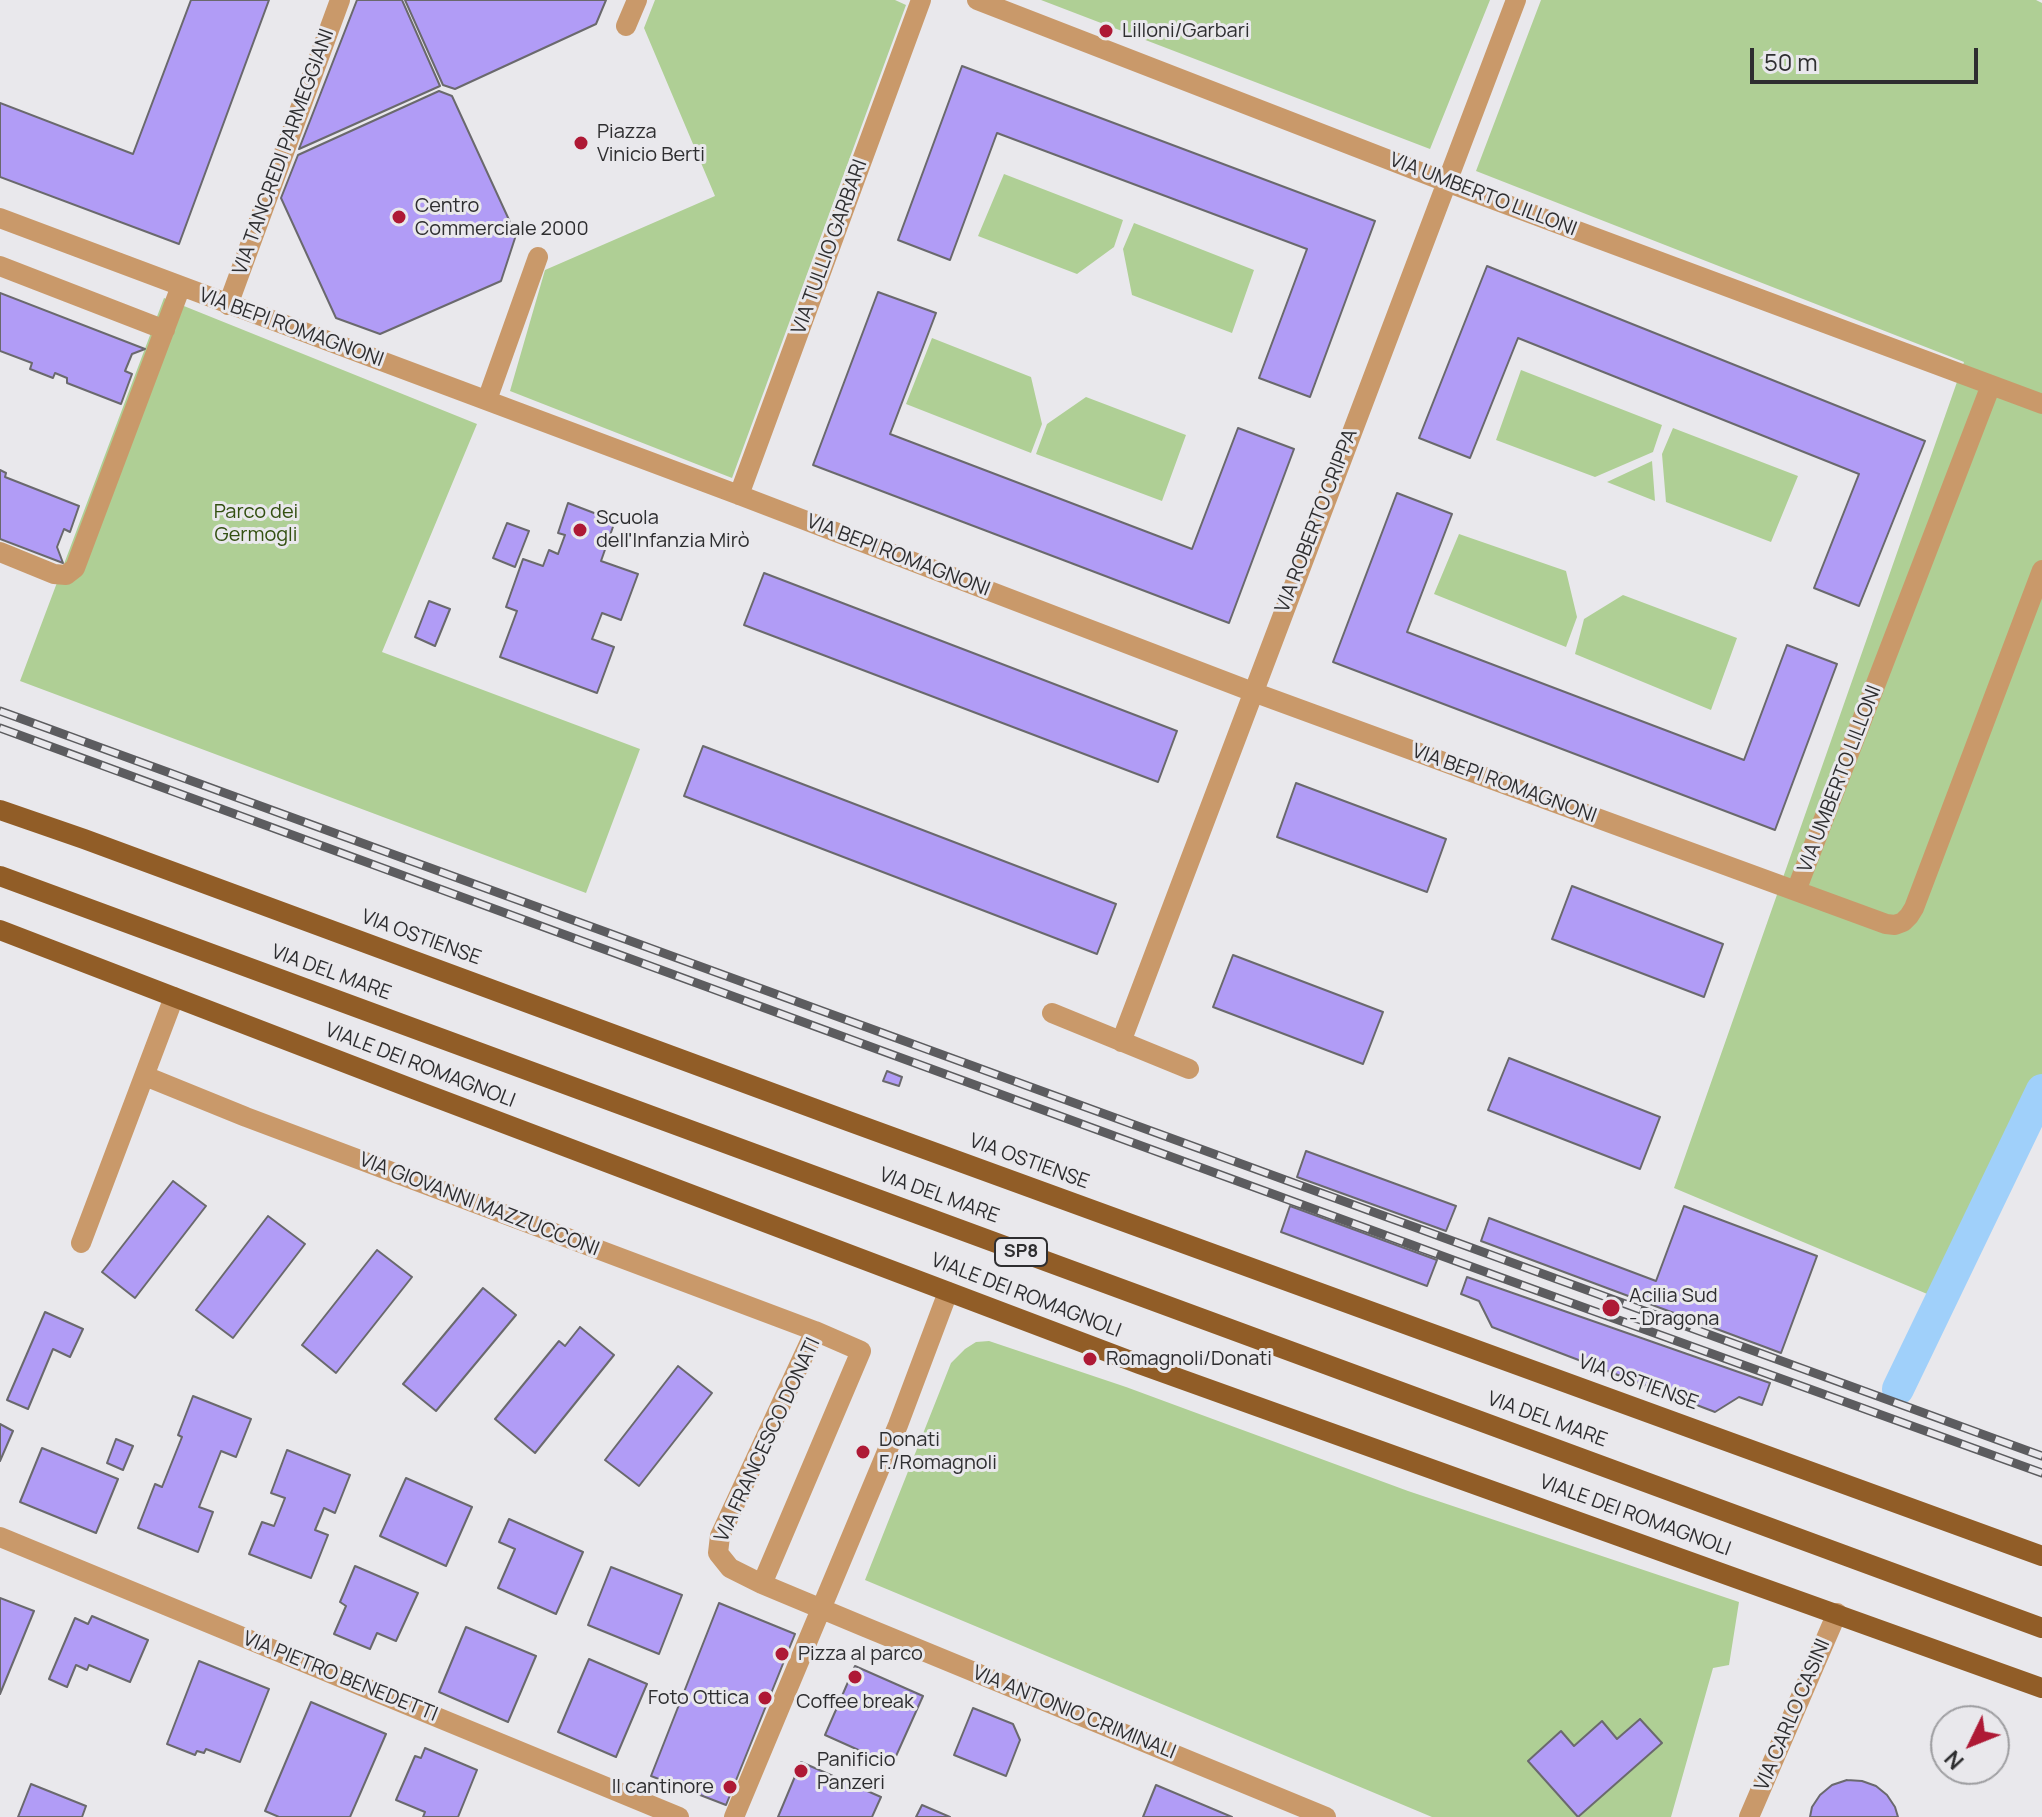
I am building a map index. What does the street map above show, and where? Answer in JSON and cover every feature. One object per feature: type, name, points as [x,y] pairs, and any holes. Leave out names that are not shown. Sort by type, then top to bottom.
[{"type":"main road","name":"VIA OSTIENSE","points":[[0,810],[2042,1556]]},
{"type":"main road","name":"VIA DEL MARE","points":[[0,876],[2042,1628]]},
{"type":"main road","name":"VIALE DEI ROMAGNOLI","points":[[0,930],[1139,1364],[2042,1688]]},
{"type":"street","name":"VIA TANCREDI PARMEGGIANI","points":[[228,305],[340,0]]},
{"type":"street","points":[[626,26],[637,0]]},
{"type":"street","name":"VIA TULLIO GARBARI","points":[[739,495],[921,0]]},
{"type":"street","name":"VIA UMBERTO LILLONI","points":[[977,0],[1446,182],[2042,404]]},
{"type":"street","name":"VIA ROBERTO CRIPPA","points":[[1121,1042],[1516,0]]},
{"type":"street","name":"VIA BEPI ROMAGNONI","points":[[0,218],[1253,692],[1796,891]]},
{"type":"street","points":[[487,400],[538,257]]},
{"type":"street","points":[[0,266],[165,330]]},
{"type":"street","points":[[0,552],[54,574],[66,575],[75,568],[181,286]]},
{"type":"street","name":"VIA UMBERTO LILLONI","points":[[1991,385],[1796,891],[1886,924],[1895,925],[1909,916],[2042,570]]},
{"type":"street","points":[[81,1243],[174,997]]},
{"type":"street","points":[[1052,1013],[1189,1069]]},
{"type":"street","name":"VIA GIOVANNI MAZZUCCONI","points":[[145,1076],[815,1331]]},
{"type":"street","points":[[734,1817],[898,1425],[948,1292]]},
{"type":"street","name":"VIA FRANCESCO DONATI","points":[[762,1584],[861,1351],[815,1331],[720,1536],[718,1553],[730,1568],[762,1584],[822,1609]]},
{"type":"street","name":"VIA PIETRO BENEDETTI","points":[[0,1537],[679,1817]]},
{"type":"street","name":"VIA ANTONIO CRIMINALI","points":[[822,1609],[1326,1817]]},
{"type":"street","name":"VIA CARLO CASINI","points":[[1749,1817],[1837,1613]]},
{"type":"green space","points":[[655,0],[895,0],[906,5],[732,478],[510,391],[545,270],[715,196],[644,28]]},
{"type":"green space","points":[[1041,0],[1490,0],[1430,149]]},
{"type":"green space","points":[[1541,0],[2036,0],[2042,3],[2042,1108],[1944,1301],[1674,1188],[1964,362],[1476,171]]},
{"type":"green space","points":[[1004,174],[1123,220],[1114,247],[1077,274],[978,236]]},
{"type":"green space","points":[[1134,223],[1254,270],[1232,333],[1132,295],[1123,249]]},
{"type":"green space","name":"Parco dei Germogli","points":[[164,298],[477,424],[382,652],[640,749],[586,893],[20,681]]},
{"type":"green space","points":[[932,338],[1031,377],[1042,424],[1031,453],[906,404]]},
{"type":"green space","points":[[1521,370],[1662,425],[1653,452],[1595,477],[1496,440]]},
{"type":"green space","points":[[1086,397],[1186,435],[1162,501],[1036,454],[1047,424]]},
{"type":"green space","points":[[1673,428],[1798,476],[1771,542],[1666,502],[1662,454]]},
{"type":"green space","points":[[1652,461],[1655,501],[1607,482]]},
{"type":"green space","points":[[1459,534],[1566,571],[1577,617],[1566,647],[1434,594]]},
{"type":"green space","points":[[1623,595],[1737,638],[1711,710],[1575,654],[1584,619]]},
{"type":"green space","points":[[989,1341],[1126,1387],[1408,1491],[1739,1602],[1729,1665],[1713,1668],[1671,1817],[1432,1817],[865,1580],[951,1363],[976,1342]]},
{"type":"building","points":[[191,0],[269,0],[179,244],[0,177],[0,103],[133,154]]},
{"type":"building","points":[[357,0],[402,0],[440,86],[299,149]]},
{"type":"building","points":[[405,0],[606,0],[596,24],[455,89],[443,85]]},
{"type":"building","points":[[962,66],[1375,221],[1310,397],[1259,378],[1307,249],[997,133],[950,260],[898,240]]},
{"type":"building","name":"Centro Commerciale 2000","points":[[439,91],[452,96],[516,235],[501,281],[380,334],[336,318],[281,198],[298,155]]},
{"type":"building","points":[[1487,266],[1925,441],[1859,606],[1814,588],[1859,474],[1518,338],[1470,458],[1419,438]]},
{"type":"building","points":[[878,292],[936,313],[890,434],[1192,549],[1238,428],[1294,449],[1229,623],[813,465]]},
{"type":"building","points":[[0,293],[145,349],[132,354],[125,371],[132,374],[121,404],[67,383],[67,378],[55,373],[53,378],[30,369],[32,363],[0,351]]},
{"type":"building","points":[[0,470],[6,473],[5,477],[79,506],[70,532],[64,529],[57,547],[63,563],[0,539]]},
{"type":"building","points":[[1397,493],[1452,514],[1407,632],[1744,760],[1787,645],[1837,664],[1775,830],[1333,662]]},
{"type":"building","points":[[568,503],[615,521],[601,561],[638,574],[621,620],[602,613],[592,639],[614,647],[597,693],[500,657],[517,611],[506,607],[523,559],[543,566],[549,550],[558,554],[565,535],[558,533]]},
{"type":"building","points":[[507,523],[529,531],[515,567],[493,558]]},
{"type":"building","points":[[764,573],[1177,731],[1158,782],[744,625]]},
{"type":"building","points":[[429,601],[450,609],[435,646],[415,637]]},
{"type":"building","points":[[703,746],[1116,904],[1097,954],[684,796]]},
{"type":"building","points":[[1296,783],[1446,839],[1427,892],[1277,837]]},
{"type":"building","points":[[1572,886],[1723,944],[1704,997],[1552,939]]},
{"type":"building","points":[[1233,955],[1383,1012],[1363,1064],[1213,1007]]},
{"type":"building","points":[[1509,1058],[1660,1117],[1640,1169],[1488,1110]]},
{"type":"building","points":[[887,1071],[902,1077],[899,1086],[883,1081]]},
{"type":"building","points":[[1306,1151],[1456,1206],[1446,1231],[1297,1177]]},
{"type":"building","points":[[173,1181],[206,1206],[135,1298],[102,1272]]},
{"type":"building","points":[[1290,1206],[1437,1260],[1427,1286],[1281,1232]]},
{"type":"building","points":[[1684,1206],[1817,1256],[1781,1353],[1481,1241],[1489,1218],[1656,1281]]},
{"type":"building","points":[[268,1216],[305,1244],[233,1338],[196,1310]]},
{"type":"building","points":[[377,1250],[412,1277],[336,1373],[302,1345]]},
{"type":"building","points":[[1467,1277],[1770,1383],[1762,1405],[1739,1397],[1715,1412],[1492,1327],[1479,1301],[1461,1294]]},
{"type":"building","points":[[483,1288],[516,1315],[436,1411],[403,1384]]},
{"type":"building","points":[[45,1312],[83,1329],[70,1357],[53,1349],[28,1409],[7,1400]]},
{"type":"building","points":[[580,1327],[614,1355],[535,1453],[495,1419],[559,1341],[565,1346]]},
{"type":"building","points":[[678,1366],[712,1393],[639,1486],[605,1460]]},
{"type":"building","points":[[193,1396],[251,1419],[236,1457],[221,1451],[199,1507],[213,1512],[198,1552],[138,1528],[155,1484],[162,1487],[182,1437],[178,1435]]},
{"type":"building","points":[[0,1424],[13,1431],[0,1461]]},
{"type":"building","points":[[116,1439],[133,1446],[123,1470],[107,1463]]},
{"type":"building","points":[[42,1448],[118,1479],[96,1533],[20,1502]]},
{"type":"building","points":[[287,1450],[350,1475],[335,1513],[324,1508],[315,1530],[328,1535],[311,1578],[249,1554],[262,1522],[274,1526],[285,1498],[271,1493]]},
{"type":"building","points":[[406,1478],[472,1507],[446,1566],[380,1536]]},
{"type":"building","points":[[509,1519],[583,1552],[556,1614],[498,1588],[515,1549],[499,1542]]},
{"type":"building","points":[[355,1566],[418,1593],[396,1641],[377,1633],[370,1649],[334,1634],[346,1606],[340,1602]]},
{"type":"building","points":[[611,1567],[682,1595],[659,1654],[588,1625]]},
{"type":"building","points":[[0,1598],[34,1611],[0,1694]]},
{"type":"building","points":[[719,1603],[795,1634],[726,1805],[651,1776]]},
{"type":"building","points":[[92,1616],[148,1640],[130,1682],[89,1665],[87,1670],[76,1665],[67,1687],[49,1679],[75,1618],[88,1624]]},
{"type":"building","points":[[466,1627],[536,1656],[508,1722],[439,1692]]},
{"type":"building","points":[[589,1659],[647,1684],[616,1757],[558,1732]]},
{"type":"building","points":[[199,1661],[269,1689],[240,1762],[206,1749],[204,1753],[197,1751],[195,1755],[167,1744]]},
{"type":"building","points":[[855,1666],[923,1696],[892,1765],[825,1735]]},
{"type":"building","points":[[311,1702],[386,1734],[350,1817],[279,1817],[265,1811]]},
{"type":"building","points":[[973,1708],[1013,1724],[1020,1740],[1006,1776],[954,1755]]},
{"type":"building","points":[[1640,1719],[1662,1743],[1578,1817],[1528,1761],[1561,1731],[1574,1746],[1602,1721],[1617,1739]]},
{"type":"building","points":[[425,1748],[477,1770],[458,1817],[423,1817],[425,1812],[396,1800],[415,1756],[421,1758]]},
{"type":"building","points":[[801,1762],[881,1797],[872,1817],[778,1817]]},
{"type":"building","points":[[1847,1780],[1876,1786],[1887,1795],[1898,1817],[1810,1817],[1820,1795],[1832,1785]]},
{"type":"building","points":[[31,1784],[86,1806],[82,1817],[18,1817]]},
{"type":"building","points":[[1156,1785],[1232,1817],[1143,1817]]},
{"type":"building","points":[[922,1805],[950,1817],[916,1817]]},
{"type":"waterway","points":[[1898,1389],[2042,1090]]},
{"type":"railway","points":[[0,711],[2042,1456]]},
{"type":"railway","points":[[0,728],[2042,1473]]},
{"type":"place","name":"Lilloni/Garbari","points":[[1106,31]]},
{"type":"place","name":"Piazza Vinicio Berti","points":[[581,143]]},
{"type":"place","name":"Centro Commerciale 2000","points":[[399,217]]},
{"type":"place","name":"Scuola dell'Infanzia Mirò","points":[[580,530]]},
{"type":"place","name":"Acilia Sud - Dragona","points":[[1611,1308]]},
{"type":"place","name":"Romagnoli/Donati","points":[[1090,1359]]},
{"type":"place","name":"Donati F./Romagnoli","points":[[863,1452]]},
{"type":"place","name":"Pizza al parco","points":[[782,1654]]},
{"type":"place","name":"Coffee break","points":[[855,1677]]},
{"type":"place","name":"Foto Ottica","points":[[765,1698]]},
{"type":"place","name":"Panificio Panzeri","points":[[801,1771]]},
{"type":"place","name":"Il cantinore","points":[[730,1787]]}]
